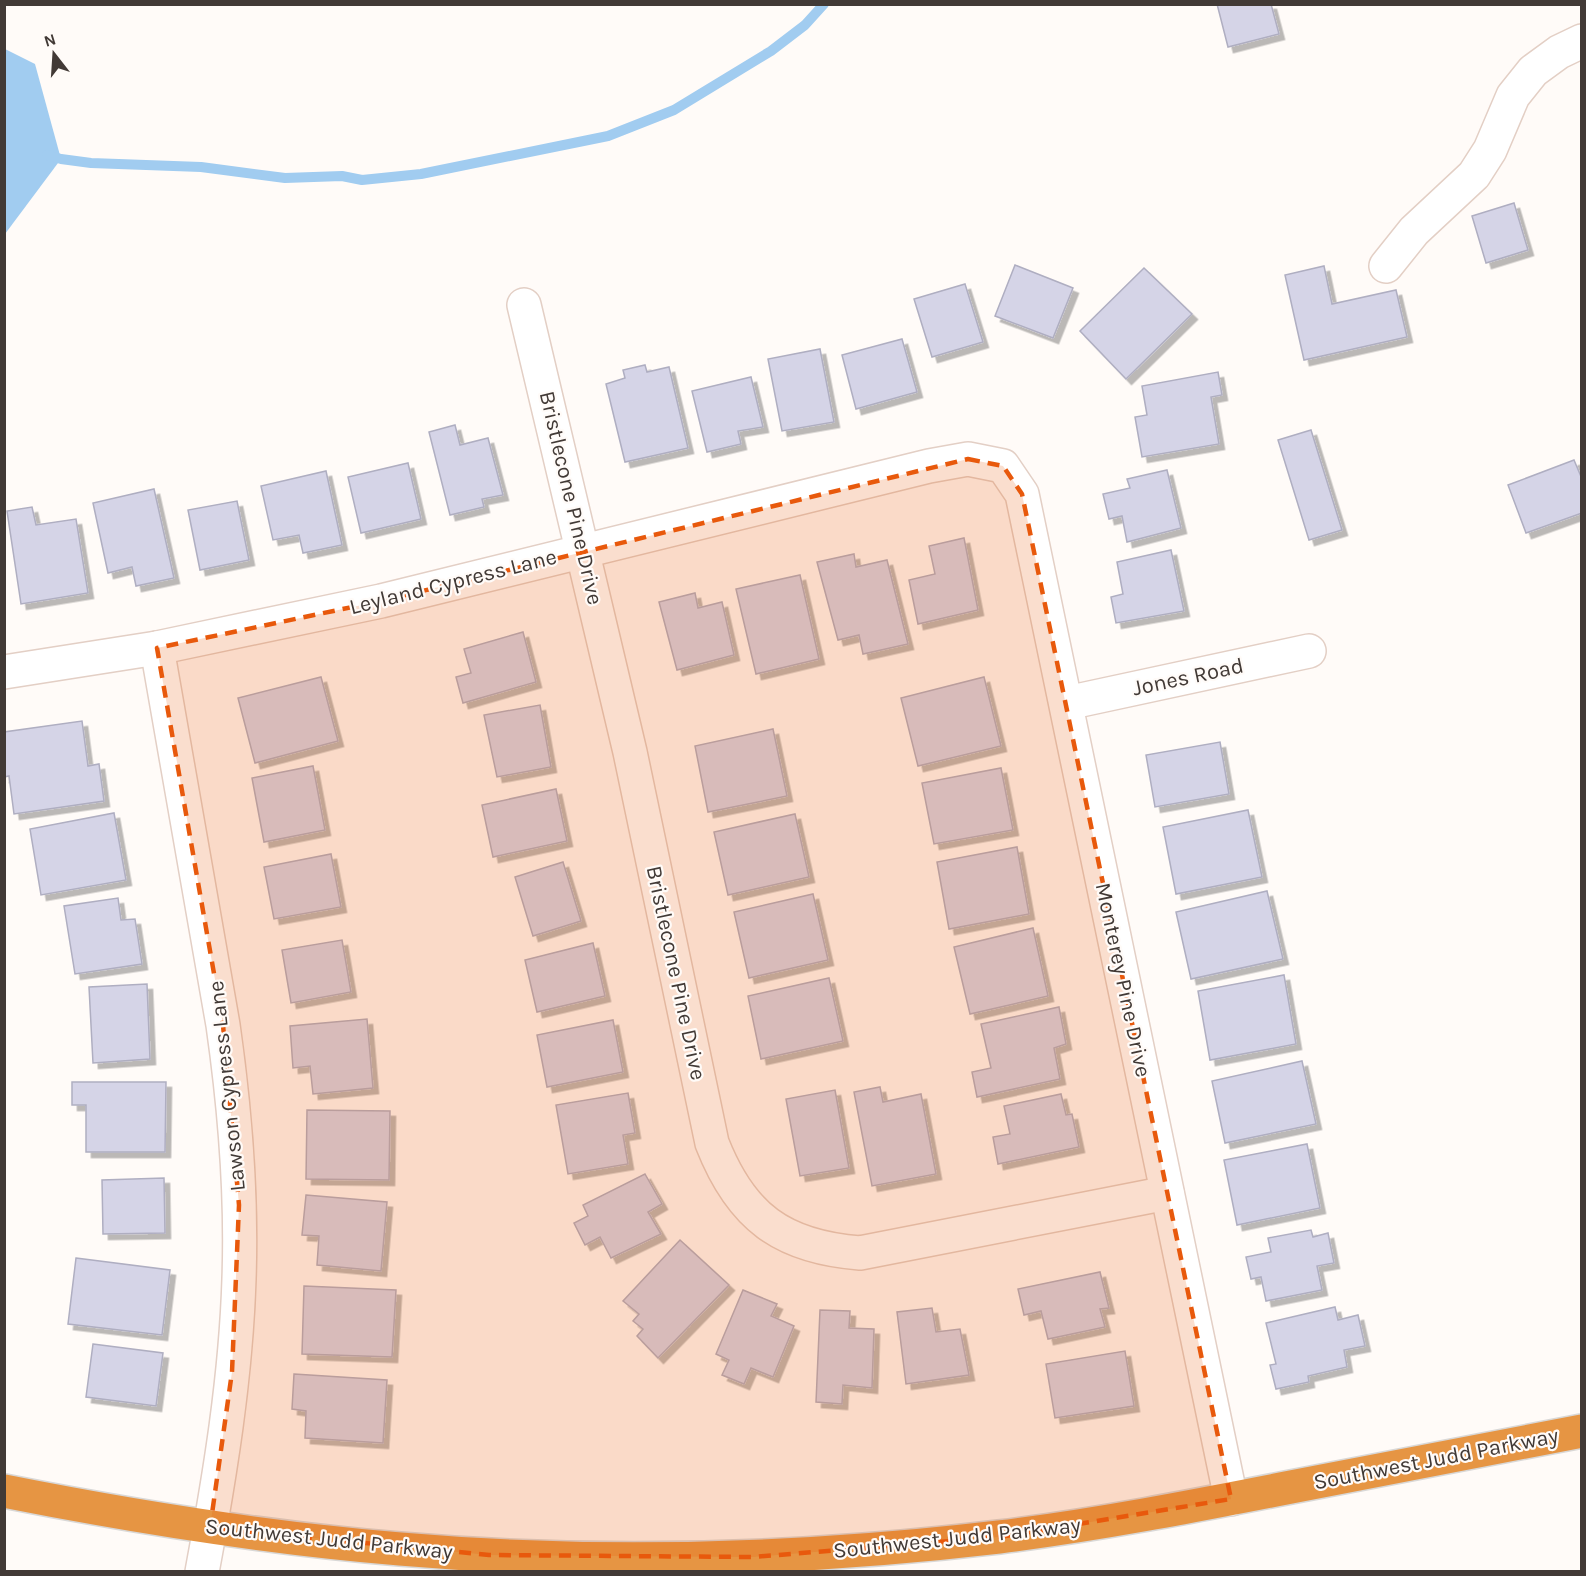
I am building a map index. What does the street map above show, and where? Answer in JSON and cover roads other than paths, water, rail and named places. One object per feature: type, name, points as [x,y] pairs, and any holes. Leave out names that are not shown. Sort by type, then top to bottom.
[{"type":"highway","name":"Southwest Judd Parkway","points":[[4,1491],[85,1507],[210,1527],[400,1549],[570,1557],[753,1557],[999,1537],[1086,1525],[1581,1431]]},
{"type":"street","points":[[1386,266],[1414,231],[1474,175],[1490,150],[1513,96],[1533,71],[1559,52],[1581,41]]},
{"type":"street","name":"Bristlecone Pine Drive","points":[[524,305],[584,550],[630,752],[712,1143],[723,1170],[738,1194],[776,1230],[801,1242],[830,1251],[860,1253],[1167,1193]]},
{"type":"street","name":"Leyland Cypress Lane","points":[[4,672],[157,648],[381,601],[929,466],[968,459],[1004,466]]},
{"type":"street","name":"Monterey Pine Drive","points":[[1004,466],[1022,494],[1231,1499]]},
{"type":"street","name":"Lawson Cypress Lane","points":[[157,648],[225,1035],[239,1205],[239,1279],[232,1372],[202,1572]]},
{"type":"street","name":"Jones Road","points":[[1067,703],[1310,651]]},
{"type":"water","points":[[5,49],[35,64],[61,159],[5,234]]},
{"type":"waterway","points":[[47,155],[91,163],[201,167],[285,178],[342,176],[362,180],[421,174],[608,136],[674,110],[771,51],[805,25],[824,4]]}]
